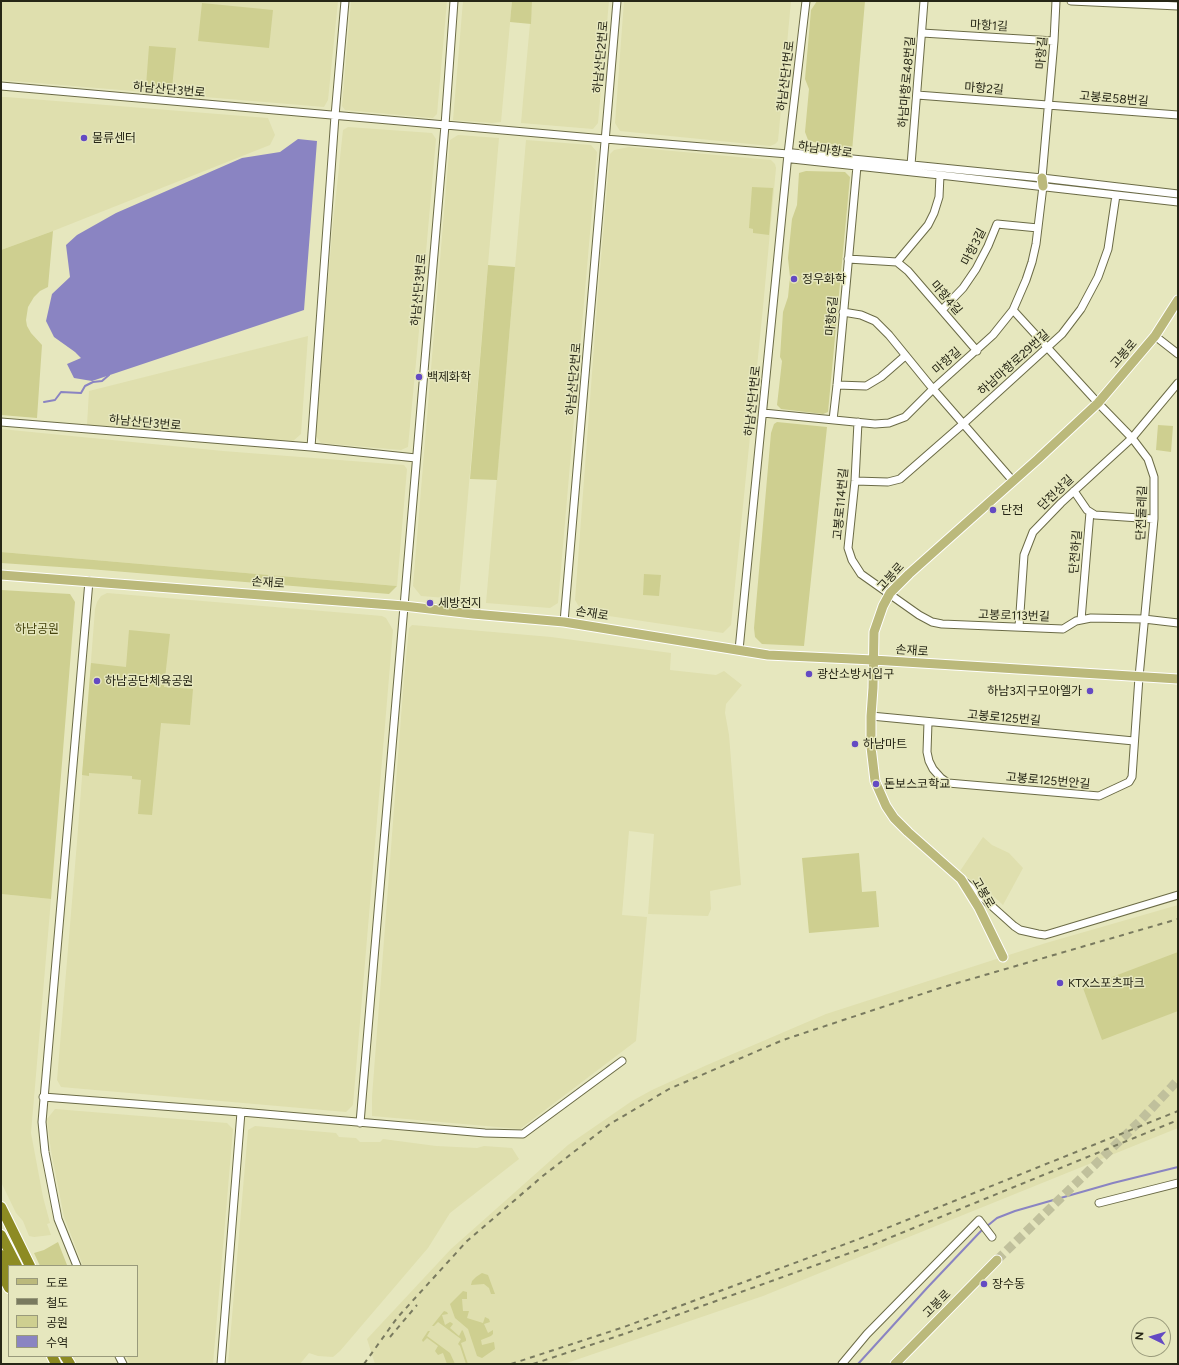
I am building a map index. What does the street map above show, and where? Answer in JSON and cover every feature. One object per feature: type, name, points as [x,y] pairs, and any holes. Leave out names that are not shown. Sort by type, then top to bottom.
[{"type":"highway","points":[[1,1207],[30,1265]]},
{"type":"highway","points":[[1,1235],[16,1265]]},
{"type":"highway","points":[[1,1255],[8,1269]]},
{"type":"highway","points":[[1,1273],[8,1286]]},
{"type":"main road","name":"고봉로","points":[[1003,957],[979,908],[961,879],[894,818],[886,806],[875,781],[871,747],[874,632],[883,606],[890,594],[909,574],[1098,403],[1155,336],[1178,300]]},
{"type":"main road","name":"손재로","points":[[1,575],[404,606],[564,622],[768,655],[1178,679]]},
{"type":"main road","name":"고봉로","points":[[895,1364],[997,1260]]},
{"type":"street","points":[[311,447],[335,116],[345,1]]},
{"type":"street","name":"하남산단3번로","points":[[360,1123],[445,125],[454,1]]},
{"type":"street","name":"하남산단2번로","points":[[564,622],[617,1]]},
{"type":"street","name":"하남산단1번로","points":[[739,650],[788,154],[806,1]]},
{"type":"street","name":"하남마항로48번길","points":[[911,165],[924,1]]},
{"type":"street","name":"마항길","points":[[763,413],[875,424],[889,423],[904,417],[932,389],[993,336],[1013,310],[1032,262],[1038,228],[1049,105],[1056,1]]},
{"type":"street","points":[[1071,1],[1175,4]]},
{"type":"street","name":"마항1길","points":[[922,33],[1054,41]]},
{"type":"street","name":"하남산단3번로","points":[[1,86],[445,125]]},
{"type":"street","name":"마항2길","points":[[917,95],[1049,105]]},
{"type":"street","name":"고봉로58번길","points":[[1049,105],[1178,115]]},
{"type":"street","points":[[445,125],[788,154]]},
{"type":"street","name":"하남마항로","points":[[1178,194],[1042,182],[940,175],[792,159],[788,154],[793,153],[911,165],[1042,182],[1116,195],[1178,202]]},
{"type":"street","name":"마항6길","points":[[833,420],[857,166]]},
{"type":"street","points":[[848,259],[897,262],[928,225],[934,213],[939,197],[940,175]]},
{"type":"street","name":"하남마항로29번길","points":[[855,481],[888,482],[900,478],[963,424],[1062,334],[1081,309],[1098,277],[1108,249],[1116,195]]},
{"type":"street","name":"마항3길","points":[[942,310],[962,288],[976,269],[997,224],[1038,228]]},
{"type":"street","name":"마항4길","points":[[897,262],[908,271],[977,351]]},
{"type":"street","name":"단전둘레길","points":[[1013,310],[1132,438],[1148,459],[1154,477],[1154,519],[1138,677]]},
{"type":"street","points":[[843,312],[861,315],[875,321],[889,335],[932,389],[1013,481]]},
{"type":"street","points":[[1155,336],[1178,354]]},
{"type":"street","points":[[837,385],[866,386],[881,378],[905,356]]},
{"type":"street","name":"단전상길","points":[[1019,627],[1024,555],[1033,532],[1132,438],[1178,383]]},
{"type":"street","name":"하남산단3번로","points":[[1,422],[311,447],[416,458]]},
{"type":"street","name":"고봉로114번길","points":[[858,422],[855,481],[848,548],[852,560],[861,574],[890,594]]},
{"type":"street","points":[[1074,492],[1087,510],[1095,515],[1154,519]]},
{"type":"street","name":"단전하길","points":[[1081,620],[1090,512]]},
{"type":"street","points":[[77,1265],[58,1219],[45,1152],[42,1122],[89,581]]},
{"type":"street","name":"고봉로113번길","points":[[890,594],[919,615],[932,622],[942,624],[1063,629],[1076,621],[1091,618],[1144,619]]},
{"type":"street","points":[[1144,619],[1178,623]]},
{"type":"street","name":"고봉로125번안길","points":[[928,722],[926,752],[933,770],[948,783],[1099,796],[1129,782],[1132,778],[1138,677]]},
{"type":"street","name":"고봉로125번길","points":[[871,716],[1134,741]]},
{"type":"street","points":[[961,879],[1014,926],[1020,930],[1045,935],[1178,895]]},
{"type":"street","points":[[43,1097],[485,1133],[523,1134],[622,1061]]},
{"type":"street","points":[[221,1364],[241,1112]]},
{"type":"street","points":[[1099,1203],[1178,1182]]},
{"type":"street","points":[[842,1364],[867,1334],[979,1220],[991,1235]]},
{"type":"shaded area","points":[[1,1],[338,1],[328,100],[324,107],[1,80]]},
{"type":"shaded area","points":[[351,1],[447,1],[437,114],[433,118],[345,110],[342,106]]},
{"type":"shaded area","points":[[463,1],[512,1],[501,122],[492,123],[453,120]]},
{"type":"shaded area","points":[[532,1],[609,1],[598,123],[593,129],[521,123]]},
{"type":"shaded area","points":[[624,1],[791,1],[778,141],[770,146],[620,131],[615,123]]},
{"type":"shaded area","points":[[1,97],[268,118],[275,135],[270,145],[53,231],[1,250]]},
{"type":"shaded area","points":[[348,127],[432,133],[436,139],[408,447],[401,450],[321,443],[315,435],[333,223],[343,130]]},
{"type":"shaded area","points":[[458,135],[499,138],[459,599],[421,596],[413,586],[450,140]]},
{"type":"shaded area","points":[[526,140],[591,145],[597,152],[558,603],[550,608],[486,603]]},
{"type":"shaded area","points":[[629,147],[771,160],[775,164],[776,168],[731,625],[723,633],[582,612],[575,600],[610,154],[614,150]]},
{"type":"shaded area","points":[[308,336],[301,434],[292,442],[87,425],[89,391]]},
{"type":"shaded area","points":[[1,429],[223,451],[404,465],[407,469],[397,586],[1,552]]},
{"type":"shaded area","points":[[107,593],[382,616],[386,618],[393,630],[353,1105],[346,1112],[61,1087],[57,1080],[95,609],[101,596]]},
{"type":"shaded area","points":[[412,625],[551,637],[671,653],[670,670],[716,675],[724,671],[742,685],[726,704],[725,713],[729,735],[741,885],[710,891],[711,909],[708,916],[648,914],[654,834],[629,831],[622,915],[647,917],[636,1041],[520,1129],[372,1116],[372,1097],[404,678],[409,628]]},
{"type":"shaded area","points":[[983,837],[992,845],[1009,853],[1023,868],[1003,905],[979,883],[976,884],[960,871]]},
{"type":"shaded area","points":[[1,894],[51,899],[31,1133],[43,1197],[50,1223],[47,1224],[51,1235],[34,1237],[29,1236],[23,1221],[16,1213],[1,1182]]},
{"type":"shaded area","points":[[1178,905],[1178,1128],[763,1296],[564,1364],[375,1364],[367,1339],[451,1249],[568,1145],[632,1101],[652,1090],[707,1065],[826,1014],[1046,943]]},
{"type":"shaded area","points":[[55,1109],[227,1123],[233,1129],[213,1364],[130,1364],[126,1357],[138,1357],[138,1265],[83,1265],[64,1217],[51,1151],[47,1119]]},
{"type":"shaded area","points":[[255,1126],[336,1133],[339,1137],[356,1138],[360,1142],[380,1142],[383,1139],[436,1146],[477,1148],[484,1146],[512,1148],[519,1159],[450,1213],[428,1248],[340,1351],[333,1357],[318,1356],[309,1353],[300,1364],[228,1364],[248,1130]]},
{"type":"green space","points":[[512,1],[532,1],[531,24],[510,22]]},
{"type":"green space","points":[[817,1],[865,1],[852,151],[841,149],[835,145],[817,143],[808,140],[805,132],[809,89],[805,79],[811,10]]},
{"type":"green space","points":[[202,3],[273,10],[269,48],[198,41]]},
{"type":"green space","points":[[149,46],[176,48],[172,88],[146,86]]},
{"type":"green space","points":[[806,171],[845,172],[850,177],[828,412],[823,414],[781,409],[777,405],[782,361],[780,357],[783,312],[788,297],[790,277],[788,258],[792,219],[797,205],[799,173]]},
{"type":"green space","points":[[752,187],[773,188],[769,235],[753,233],[753,229],[749,228]]},
{"type":"green space","points":[[53,231],[48,287],[40,291],[34,297],[28,307],[26,320],[27,326],[31,333],[42,345],[37,418],[1,415],[1,250]]},
{"type":"green space","points":[[488,265],[515,267],[497,480],[470,479]]},
{"type":"green space","points":[[777,422],[827,427],[804,646],[762,644],[755,637],[754,628],[771,433],[774,424]]},
{"type":"green space","points":[[1158,425],[1173,426],[1171,452],[1156,450]]},
{"type":"green space","points":[[1,552],[397,586],[389,594],[1,563]]},
{"type":"green space","points":[[644,574],[661,575],[659,596],[643,595]]},
{"type":"green space","name":"하남공원","points":[[1,590],[70,594],[75,602],[51,899],[1,894]]},
{"type":"green space","points":[[129,630],[170,634],[164,687],[193,689],[190,725],[161,723],[152,815],[138,814],[141,780],[132,779],[132,776],[89,773],[89,776],[82,775],[91,663],[126,667]]},
{"type":"green space","points":[[859,853],[862,892],[876,891],[879,927],[809,933],[802,858]]},
{"type":"green space","points":[[1178,952],[1178,1011],[1102,1040],[1083,988]]},
{"type":"green space","points":[[58,1242],[67,1265],[40,1265],[34,1253],[44,1250]]},
{"type":"green space","points":[[482,1273],[488,1275],[495,1294],[491,1294],[489,1288],[484,1284],[471,1285],[472,1281]]},
{"type":"green space","points":[[463,1291],[467,1292],[467,1299],[462,1299],[463,1311],[469,1311],[467,1318],[483,1323],[485,1317],[489,1319],[490,1322],[484,1324],[488,1333],[493,1330],[493,1334],[491,1336],[481,1340],[482,1345],[494,1342],[495,1349],[482,1358],[477,1356],[468,1329],[455,1318],[450,1304]]},
{"type":"green space","points":[[444,1311],[448,1314],[442,1315],[445,1325],[450,1322],[452,1323],[453,1324],[450,1328],[459,1336],[462,1330],[463,1331],[466,1341],[461,1343],[468,1364],[466,1364],[458,1344],[461,1339],[438,1322],[432,1326]]},
{"type":"green space","points":[[428,1331],[430,1331],[427,1336],[450,1353],[455,1364],[447,1364],[443,1353],[438,1355],[435,1351],[438,1346],[427,1338],[423,1342],[422,1340]]},
{"type":"water","points":[[298,139],[317,141],[304,310],[92,381],[74,378],[67,364],[81,358],[54,337],[46,321],[52,294],[70,277],[66,245],[77,235],[116,213],[242,158],[280,152]]},
{"type":"waterway","points":[[44,402],[55,400],[61,392],[81,393],[85,386],[93,382],[102,381],[109,375]]},
{"type":"waterway","points":[[858,1364],[981,1231],[997,1218],[1015,1211],[1113,1183],[1178,1167]]},
{"type":"tunnel","points":[[997,1260],[1139,1122],[1178,1080]]},
{"type":"railway","points":[[364,1364],[397,1318],[467,1241],[544,1175],[610,1124],[669,1089],[783,1040],[940,988],[1178,919]]},
{"type":"railway","points":[[511,1364],[624,1327],[872,1234],[1178,1111]]},
{"type":"railway","points":[[533,1364],[624,1334],[872,1245],[1178,1120]]},
{"type":"railway","points":[[390,1337],[417,1305]]},
{"type":"place","name":"물류센터","points":[[84,138]]},
{"type":"place","name":"정우화학","points":[[794,279]]},
{"type":"place","name":"백제화학","points":[[419,377]]},
{"type":"place","name":"단전","points":[[993,510]]},
{"type":"place","name":"세방전지","points":[[430,603]]},
{"type":"place","name":"광산소방서입구","points":[[809,674]]},
{"type":"place","name":"하남공단체육공원","points":[[97,681]]},
{"type":"place","name":"하남3지구모아엘가","points":[[1090,691]]},
{"type":"place","name":"하남마트","points":[[855,744]]},
{"type":"place","name":"돈보스코학교","points":[[876,784]]},
{"type":"place","name":"KTX스포츠파크","points":[[1060,983]]},
{"type":"place","name":"장수동","points":[[984,1284]]}]
